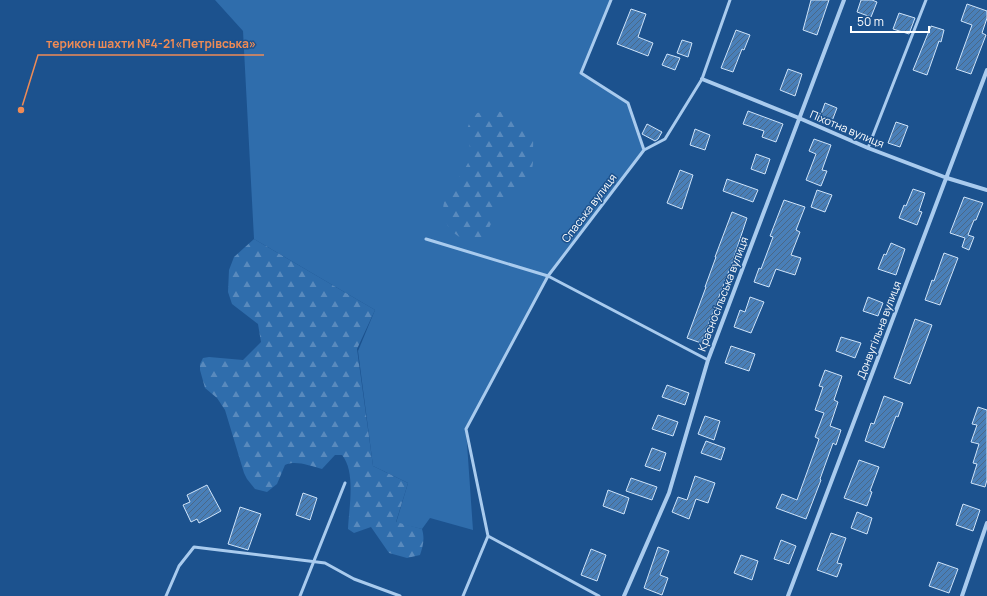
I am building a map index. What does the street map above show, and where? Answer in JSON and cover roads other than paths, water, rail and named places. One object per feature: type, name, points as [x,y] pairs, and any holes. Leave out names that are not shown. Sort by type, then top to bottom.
[{"type":"street","name":"Красносільська вулиця","points":[[624,596],[669,493],[708,360],[844,0]]},
{"type":"street","name":"Донвугільна вулиця","points":[[788,596],[987,70]]},
{"type":"street","name":"Піхотна вулиця","points":[[702,79],[799,118],[868,148],[946,178],[987,190]]},
{"type":"street","points":[[962,596],[987,523]]},
{"type":"lane","points":[[611,0],[581,73],[628,104],[644,150]]},
{"type":"lane","name":"Спаська вулиця","points":[[488,536],[466,429],[548,276],[644,150],[665,139],[702,79],[730,0]]},
{"type":"lane","points":[[868,148],[926,0]]},
{"type":"lane","points":[[426,240],[548,276],[708,360]]},
{"type":"lane","points":[[300,596],[345,483]]},
{"type":"lane","points":[[463,596],[488,536],[599,596]]},
{"type":"lane","points":[[166,596],[179,566],[194,547],[325,563],[354,579],[400,596]]},
{"type":"place","name":"терикон шахти №4-21«Петрівська»","points":[[21,110]]}]
